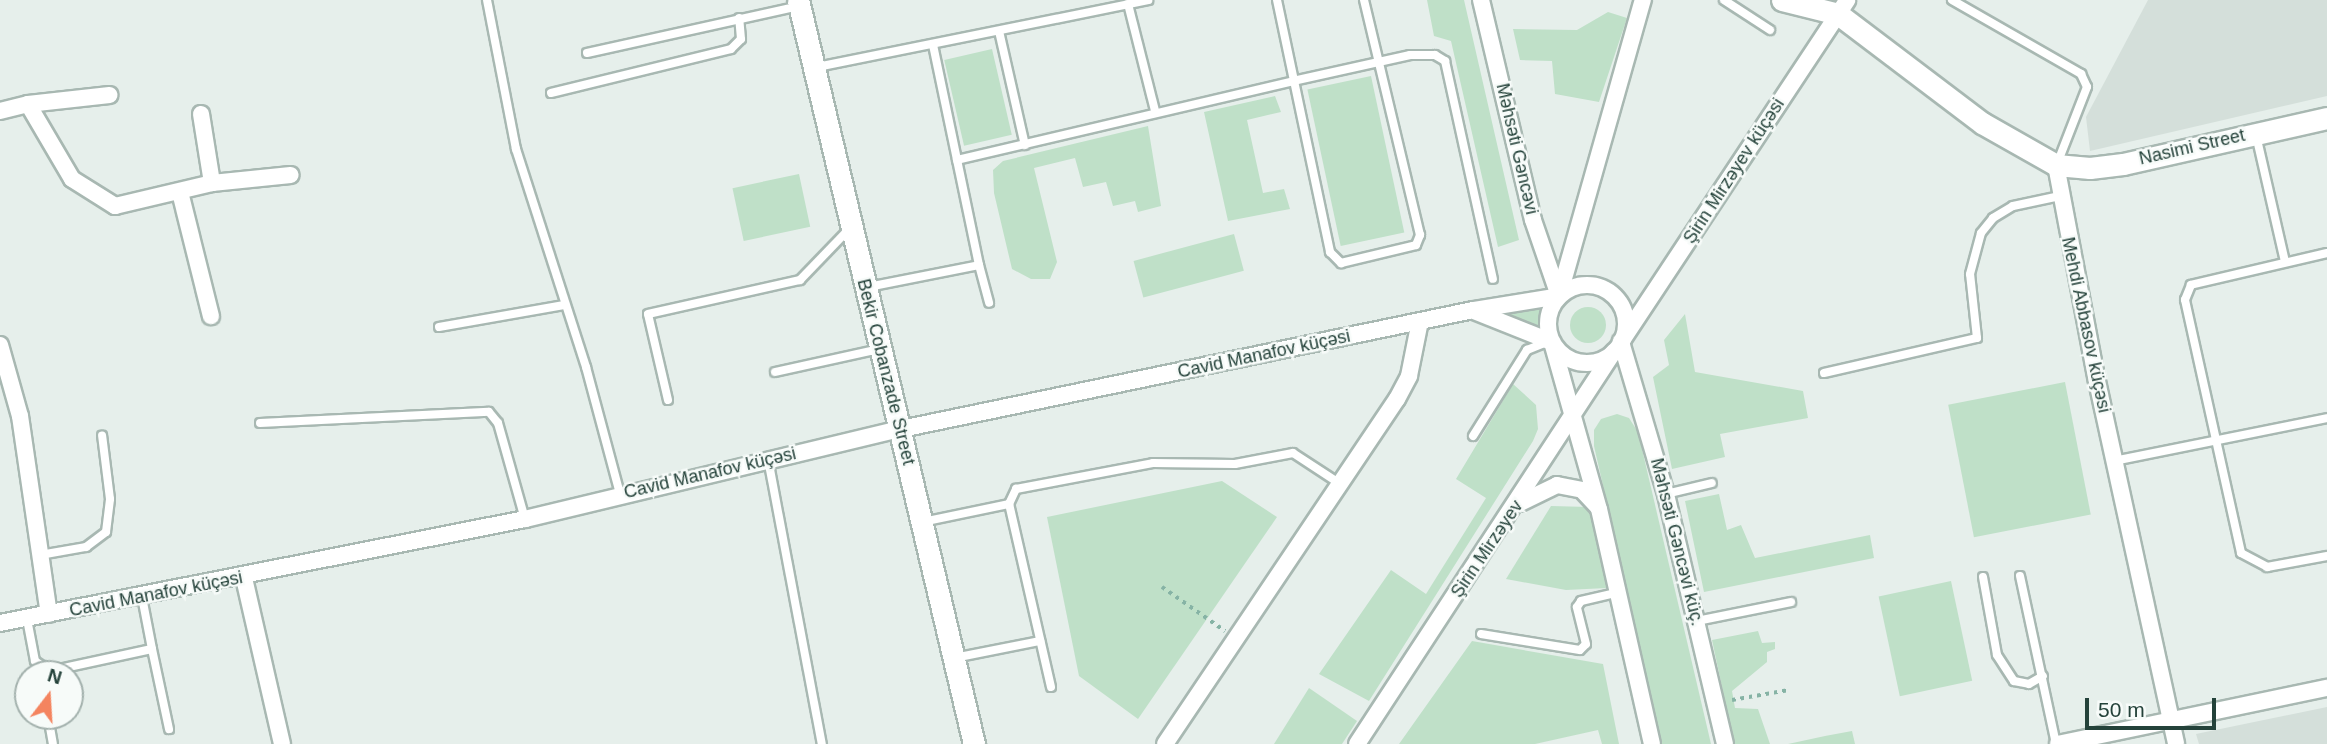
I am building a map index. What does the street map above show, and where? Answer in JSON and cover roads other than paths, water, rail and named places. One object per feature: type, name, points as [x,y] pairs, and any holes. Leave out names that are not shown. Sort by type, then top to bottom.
[{"type":"street","name":"Məhsəti Gəncəvi","points":[[1481,0],[1533,219],[1559,296]]},
{"type":"street","points":[[1643,0],[1559,296],[1548,318],[1552,342],[1599,509],[1652,744]]},
{"type":"street","points":[[1782,0],[1840,5],[1982,123],[2056,165]]},
{"type":"street","name":"Bekir Cobanzade Street","points":[[798,3],[974,744]]},
{"type":"street","name":"Şirin Mirzəyev küçəsi","points":[[1618,347],[1840,5]]},
{"type":"street","points":[[0,111],[28,104],[110,95]]},
{"type":"street","points":[[28,104],[72,179],[101,201],[115,206],[212,184],[291,175]]},
{"type":"street","points":[[201,114],[212,184]]},
{"type":"street","name":"Nasimi Street","points":[[2056,165],[2090,168],[2123,164],[2327,118]]},
{"type":"street","name":"Mehdi Abbasov küçəsi","points":[[2056,165],[2060,197],[2114,461],[2176,744]]},
{"type":"street","points":[[180,192],[211,316]]},
{"type":"street","points":[[1472,310],[1552,342],[1559,351],[1580,362],[1604,359],[1618,347],[1625,331],[1621,307],[1604,290],[1581,286],[1559,296]]},
{"type":"street","name":"Cavid Manafov küçəsi","points":[[0,623],[244,578],[526,519],[620,494],[901,429],[1472,310],[1559,296]]},
{"type":"street","points":[[1165,744],[1409,376],[1420,321]]},
{"type":"street","points":[[0,345],[20,416],[49,614]]},
{"type":"street","name":"Şirin Mirzəyev","points":[[1357,744],[1518,504],[1618,347]]},
{"type":"street","name":"Məhsəti Gəncəvi küç.","points":[[1618,347],[1666,494],[1725,744]]},
{"type":"street","points":[[1518,504],[1557,485],[1582,490],[1599,509]]},
{"type":"street","points":[[244,578],[282,744]]},
{"type":"street","points":[[2057,744],[2327,688]]},
{"type":"lane","points":[[487,0],[516,149],[533,191],[564,305],[586,367],[620,494]]},
{"type":"lane","points":[[814,67],[1149,0]]},
{"type":"lane","points":[[1277,0],[1330,252],[1341,263],[1416,245],[1420,235],[1364,0]]},
{"type":"lane","points":[[1724,0],[1770,30]]},
{"type":"lane","points":[[1952,0],[2081,74],[2087,87],[2056,165]]},
{"type":"lane","points":[[587,53],[798,3]]},
{"type":"lane","points":[[1128,4],[1155,111]]},
{"type":"lane","points":[[551,93],[731,50],[741,39],[739,18]]},
{"type":"lane","points":[[999,31],[1025,145]]},
{"type":"lane","points":[[933,45],[989,303]]},
{"type":"lane","points":[[957,160],[1155,111],[1380,62],[1435,55],[1445,61],[1493,279]]},
{"type":"lane","points":[[2255,133],[2285,262]]},
{"type":"lane","points":[[1824,373],[1977,338],[1970,274],[1981,233],[1993,218],[2013,206],[2060,197]]},
{"type":"lane","points":[[668,400],[648,314],[800,280],[850,227]]},
{"type":"lane","points":[[2327,253],[2192,285],[2185,300],[2241,553],[2267,567],[2327,556]]},
{"type":"lane","points":[[865,287],[979,264]]},
{"type":"lane","points":[[439,327],[564,305]]},
{"type":"lane","points":[[1473,436],[1527,350],[1552,342]]},
{"type":"lane","points":[[775,372],[880,349]]},
{"type":"lane","points":[[260,423],[489,412],[498,423],[526,519]]},
{"type":"lane","points":[[2114,461],[2327,418]]},
{"type":"lane","points":[[40,555],[86,547],[106,532],[110,499],[102,435]]},
{"type":"lane","points":[[1051,687],[1009,504],[1016,489],[1153,463],[1235,464],[1293,453],[1339,483]]},
{"type":"lane","points":[[768,459],[822,744]]},
{"type":"lane","points":[[1666,494],[1712,483]]},
{"type":"lane","points":[[922,522],[1009,504]]},
{"type":"lane","points":[[2021,576],[2057,744]]},
{"type":"lane","points":[[1983,577],[1997,655],[2014,681],[2029,684],[2043,676]]},
{"type":"lane","points":[[1481,634],[1580,650],[1586,644],[1577,607],[1581,601],[1617,593]]},
{"type":"lane","points":[[142,597],[169,729]]},
{"type":"lane","points":[[1697,621],[1791,602]]},
{"type":"lane","points":[[27,618],[38,660]]},
{"type":"lane","points":[[954,658],[1040,641]]},
{"type":"lane","points":[[84,664],[152,649]]}]
